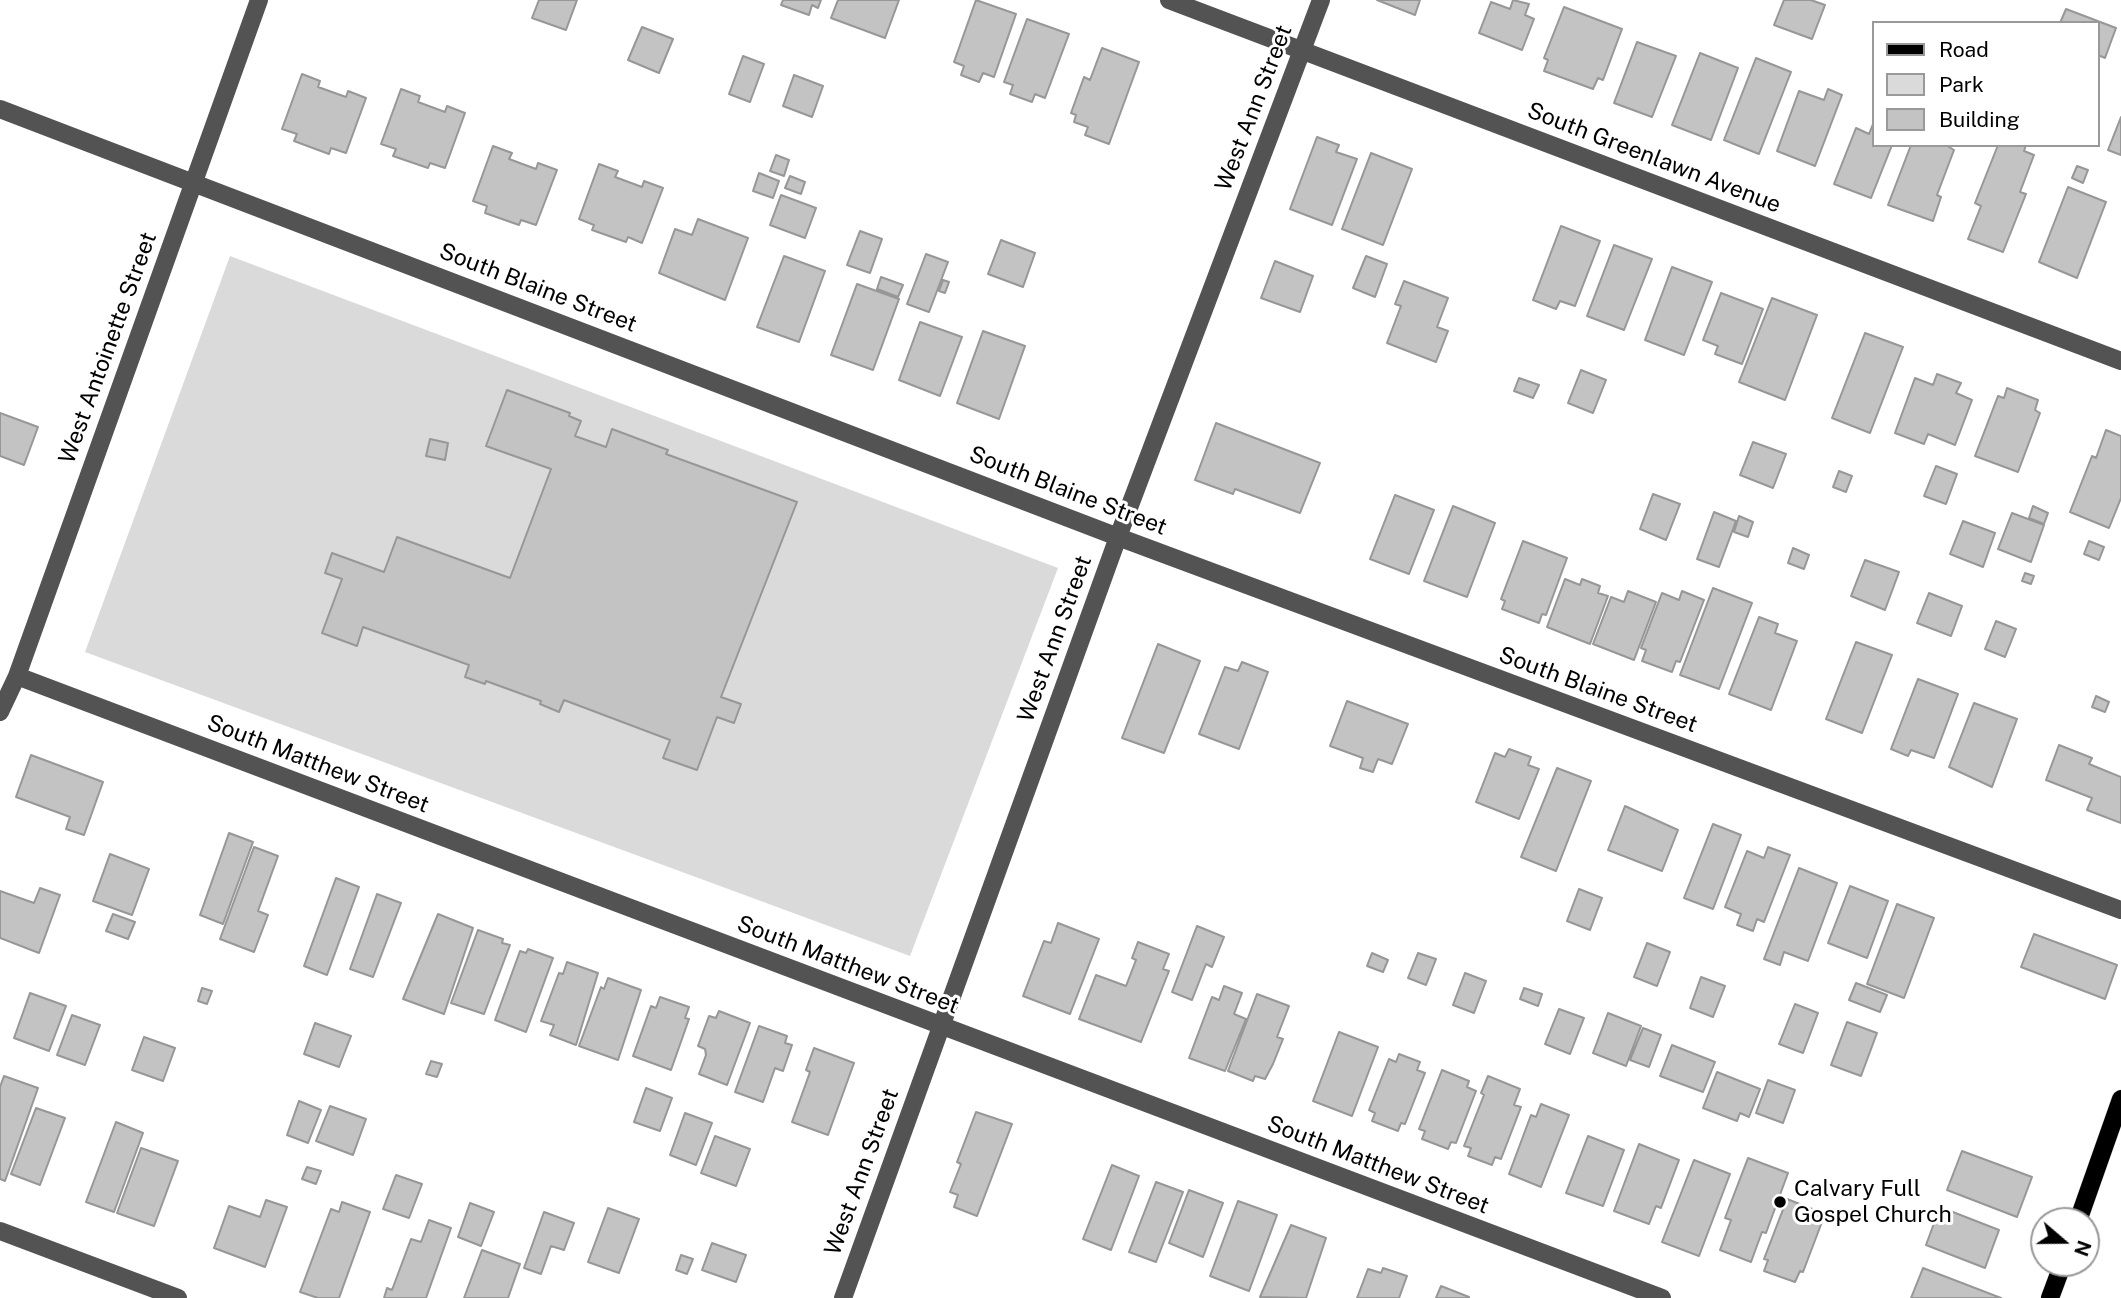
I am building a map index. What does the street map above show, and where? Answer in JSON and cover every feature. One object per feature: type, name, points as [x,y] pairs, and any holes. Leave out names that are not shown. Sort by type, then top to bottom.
[{"type":"main road","points":[[2083,1207],[2121,1099]]},
{"type":"main road","points":[[2050,1298],[2058,1277]]},
{"type":"street","name":"West Antoinette Street","points":[[0,712],[17,676],[259,0]]},
{"type":"street","name":"South Greenlawn Avenue","points":[[1169,0],[2121,360]]},
{"type":"street","name":"West Ann Street","points":[[843,1298],[1118,537],[1321,0]]},
{"type":"street","name":"South Blaine Street","points":[[0,110],[1118,537],[2121,910]]},
{"type":"street","name":"South Matthew Street","points":[[17,676],[1662,1298]]},
{"type":"street","points":[[0,1230],[178,1298]]},
{"type":"green space","points":[[230,256],[1058,568],[910,956],[85,652]]},
{"type":"building","points":[[539,0],[577,0],[566,30],[532,18]]},
{"type":"building","points":[[783,0],[821,0],[818,8],[812,5],[809,15],[781,5]]},
{"type":"building","points":[[838,0],[899,0],[885,38],[831,18]]},
{"type":"building","points":[[976,0],[1016,14],[994,77],[983,73],[979,82],[961,75],[964,66],[954,62]]},
{"type":"building","points":[[1377,0],[1420,0],[1415,15]]},
{"type":"building","points":[[1513,0],[1529,4],[1525,15],[1534,19],[1522,50],[1479,33],[1491,2],[1510,9]]},
{"type":"building","points":[[1784,0],[1811,0],[1825,5],[1812,39],[1774,25]]},
{"type":"building","points":[[1564,7],[1622,29],[1603,80],[1598,78],[1593,89],[1544,71],[1548,60],[1544,58]]},
{"type":"building","points":[[2066,9],[2098,21],[2061,21]]},
{"type":"building","points":[[1027,19],[1069,34],[1045,98],[1035,94],[1032,102],[1010,94],[1013,85],[1004,82]]},
{"type":"building","points":[[2100,22],[2116,28],[2105,58],[2100,56]]},
{"type":"building","points":[[642,27],[673,39],[659,73],[628,60]]},
{"type":"building","points":[[1637,42],[1676,56],[1652,117],[1614,103]]},
{"type":"building","points":[[1102,48],[1139,62],[1109,144],[1085,135],[1088,127],[1074,122],[1076,115],[1071,113],[1084,77],[1090,80]]},
{"type":"building","points":[[1700,53],[1738,68],[1711,140],[1672,125]]},
{"type":"building","points":[[743,56],[764,64],[750,102],[729,94]]},
{"type":"building","points":[[1756,58],[1791,72],[1759,154],[1724,140]]},
{"type":"building","points":[[302,74],[320,81],[318,87],[346,97],[348,91],[366,98],[346,153],[331,148],[329,154],[294,141],[297,134],[282,129]]},
{"type":"building","points":[[794,75],[823,86],[812,117],[783,106]]},
{"type":"building","points":[[401,89],[420,96],[418,102],[445,112],[447,106],[465,113],[445,168],[430,163],[428,168],[393,156],[396,149],[381,144]]},
{"type":"building","points":[[1828,89],[1842,95],[1815,166],[1777,151],[1799,91],[1824,100]]},
{"type":"building","points":[[2121,117],[2121,155],[2108,150]]},
{"type":"building","points":[[1872,126],[1872,147],[1891,147],[1871,198],[1834,184],[1856,128],[1869,134]]},
{"type":"building","points":[[1317,137],[1339,145],[1336,152],[1357,159],[1332,225],[1290,209]]},
{"type":"building","points":[[493,146],[512,153],[509,159],[536,169],[538,163],[557,170],[536,225],[521,220],[519,225],[485,213],[487,206],[473,201]]},
{"type":"building","points":[[1910,147],[1949,147],[1954,150],[1937,195],[1941,197],[1933,221],[1888,205]]},
{"type":"building","points":[[1997,147],[2025,147],[2024,151],[2034,155],[2020,192],[2026,194],[2003,252],[1968,239],[1981,206],[1975,203]]},
{"type":"building","points":[[1371,153],[1412,169],[1383,245],[1342,229]]},
{"type":"building","points":[[776,155],[789,160],[784,176],[770,171]]},
{"type":"building","points":[[599,164],[618,171],[615,177],[642,187],[644,181],[663,188],[642,243],[628,237],[626,242],[592,230],[594,225],[579,219]]},
{"type":"building","points":[[2077,166],[2088,170],[2083,183],[2072,178]]},
{"type":"building","points":[[759,173],[779,181],[773,198],[753,191]]},
{"type":"building","points":[[790,176],[805,182],[801,194],[785,188]]},
{"type":"building","points":[[2068,187],[2106,202],[2077,278],[2039,262]]},
{"type":"building","points":[[781,195],[816,208],[805,238],[770,225]]},
{"type":"building","points":[[698,219],[748,238],[725,300],[659,273],[675,229],[692,235]]},
{"type":"building","points":[[1561,226],[1600,241],[1575,306],[1560,301],[1556,309],[1533,300]]},
{"type":"building","points":[[860,231],[882,239],[870,273],[847,265]]},
{"type":"building","points":[[1001,240],[1035,253],[1023,287],[988,274]]},
{"type":"building","points":[[1614,245],[1652,259],[1624,330],[1587,316]]},
{"type":"building","points":[[926,254],[948,262],[929,312],[907,304]]},
{"type":"building","points":[[784,256],[825,271],[799,342],[757,327]]},
{"type":"building","points":[[1366,256],[1387,264],[1375,297],[1353,288]]},
{"type":"building","points":[[1275,261],[1313,276],[1300,312],[1261,298]]},
{"type":"building","points":[[1672,267],[1712,282],[1684,355],[1645,340]]},
{"type":"building","points":[[881,277],[903,285],[898,297],[877,289]]},
{"type":"building","points":[[943,280],[949,282],[945,293],[939,291]]},
{"type":"building","points":[[1404,281],[1448,298],[1437,327],[1448,331],[1436,362],[1387,343],[1401,306],[1395,304]]},
{"type":"building","points":[[857,284],[899,299],[873,370],[831,355]]},
{"type":"building","points":[[1721,293],[1763,309],[1742,364],[1715,354],[1718,346],[1703,340]]},
{"type":"building","points":[[1772,298],[1817,315],[1785,400],[1739,382]]},
{"type":"building","points":[[920,322],[962,337],[940,396],[899,380]]},
{"type":"building","points":[[983,331],[1025,346],[999,419],[957,403]]},
{"type":"building","points":[[1865,333],[1903,347],[1870,433],[1832,418]]},
{"type":"building","points":[[1581,370],[1606,380],[1593,413],[1568,403]]},
{"type":"building","points":[[1937,374],[1961,383],[1956,393],[1972,400],[1955,445],[1928,434],[1924,444],[1895,433],[1915,378],[1933,385]]},
{"type":"building","points":[[1519,378],[1539,385],[1533,398],[1514,391]]},
{"type":"building","points":[[2007,388],[2038,400],[2035,410],[2040,413],[2018,472],[1975,456],[1998,396],[2004,398]]},
{"type":"building","points":[[507,390],[570,413],[569,416],[581,421],[575,436],[606,447],[612,429],[668,450],[666,454],[797,502],[721,697],[741,704],[734,723],[717,717],[697,770],[663,758],[670,740],[564,700],[559,712],[540,704],[541,701],[486,681],[485,684],[465,677],[469,665],[363,627],[357,646],[322,633],[342,579],[325,573],[332,553],[384,572],[397,537],[510,578],[551,469],[486,446]]},
{"type":"building","points":[[0,413],[38,427],[24,465],[0,456]]},
{"type":"building","points":[[1216,423],[1320,463],[1300,513],[1235,489],[1233,494],[1195,480]]},
{"type":"building","points":[[2106,430],[2121,436],[2121,498],[2109,528],[2070,512],[2092,456],[2096,458]]},
{"type":"building","points":[[430,439],[448,443],[445,460],[426,456]]},
{"type":"building","points":[[1753,442],[1786,454],[1773,488],[1740,475]]},
{"type":"building","points":[[1936,466],[1957,474],[1946,504],[1924,496]]},
{"type":"building","points":[[1839,471],[1852,476],[1846,492],[1833,487]]},
{"type":"building","points":[[1653,494],[1680,504],[1666,540],[1640,529]]},
{"type":"building","points":[[1395,495],[1434,510],[1409,574],[1370,559]]},
{"type":"building","points":[[1453,506],[1495,523],[1467,597],[1424,581]]},
{"type":"building","points":[[2033,506],[2048,513],[2044,524],[2029,518]]},
{"type":"building","points":[[1714,512],[1736,521],[1719,567],[1697,559]]},
{"type":"building","points":[[2012,513],[2044,525],[2031,562],[1998,549]]},
{"type":"building","points":[[1739,516],[1753,522],[1748,537],[1734,532]]},
{"type":"building","points":[[1963,521],[1995,533],[1983,567],[1950,554]]},
{"type":"building","points":[[1523,541],[1567,558],[1546,615],[1542,614],[1539,623],[1502,609],[1505,601],[1501,599]]},
{"type":"building","points":[[2089,541],[2104,547],[2099,560],[2084,554]]},
{"type":"building","points":[[1793,548],[1809,555],[1804,569],[1788,563]]},
{"type":"building","points":[[1865,560],[1899,572],[1885,610],[1851,596]]},
{"type":"building","points":[[2025,573],[2034,576],[2031,584],[2022,581]]},
{"type":"building","points":[[1565,579],[1580,585],[1582,579],[1600,586],[1598,593],[1608,596],[1590,644],[1547,627]]},
{"type":"building","points":[[1713,588],[1752,603],[1719,689],[1680,675]]},
{"type":"building","points":[[1628,591],[1656,602],[1634,660],[1593,644],[1611,597],[1624,602]]},
{"type":"building","points":[[1682,591],[1704,600],[1680,662],[1676,661],[1672,672],[1642,661],[1646,650],[1641,648],[1662,593],[1679,600]]},
{"type":"building","points":[[1929,593],[1962,606],[1951,636],[1917,623]]},
{"type":"building","points":[[1759,617],[1778,624],[1775,633],[1797,641],[1771,710],[1729,694]]},
{"type":"building","points":[[1996,621],[2016,629],[2005,657],[1985,649]]},
{"type":"building","points":[[1856,642],[1892,655],[1862,733],[1826,719]]},
{"type":"building","points":[[1158,644],[1200,661],[1164,753],[1122,738]]},
{"type":"building","points":[[1242,662],[1268,672],[1239,749],[1199,734],[1225,667],[1238,671]]},
{"type":"building","points":[[1918,679],[1958,694],[1934,758],[1911,750],[1908,756],[1891,749]]},
{"type":"building","points":[[2096,696],[2109,702],[2105,712],[2092,707]]},
{"type":"building","points":[[1347,701],[1408,724],[1392,764],[1378,759],[1373,772],[1360,768],[1363,758],[1330,746]]},
{"type":"building","points":[[1974,703],[2017,719],[1992,787],[1949,767]]},
{"type":"building","points":[[2059,745],[2092,758],[2089,764],[2121,777],[2121,823],[2087,810],[2092,798],[2046,780]]},
{"type":"building","points":[[1509,749],[1531,757],[1528,765],[1539,769],[1519,819],[1476,802],[1495,753],[1505,757]]},
{"type":"building","points":[[31,755],[103,782],[84,835],[66,829],[70,817],[16,797]]},
{"type":"building","points":[[1557,768],[1591,781],[1556,871],[1521,857]]},
{"type":"building","points":[[1625,806],[1678,830],[1662,871],[1608,850]]},
{"type":"building","points":[[1713,824],[1741,835],[1713,909],[1684,898]]},
{"type":"building","points":[[229,833],[253,842],[223,924],[200,915]]},
{"type":"building","points":[[254,847],[278,856],[258,911],[268,915],[254,952],[220,939]]},
{"type":"building","points":[[1768,847],[1790,855],[1764,922],[1757,919],[1753,931],[1737,925],[1741,914],[1725,907],[1747,851],[1764,858]]},
{"type":"building","points":[[110,854],[149,869],[132,915],[93,901]]},
{"type":"building","points":[[1799,868],[1837,883],[1808,961],[1784,952],[1780,965],[1764,959]]},
{"type":"building","points":[[336,878],[359,887],[327,975],[304,966]]},
{"type":"building","points":[[1850,886],[1888,901],[1867,958],[1828,943]]},
{"type":"building","points":[[40,888],[60,895],[39,953],[0,938],[0,891],[34,903]]},
{"type":"building","points":[[1579,889],[1602,898],[1590,930],[1567,921]]},
{"type":"building","points":[[377,894],[401,903],[373,977],[350,969]]},
{"type":"building","points":[[1897,904],[1934,918],[1904,998],[1867,984]]},
{"type":"building","points":[[113,914],[135,922],[128,939],[106,931]]},
{"type":"building","points":[[438,914],[473,928],[444,1014],[403,999]]},
{"type":"building","points":[[1058,923],[1099,939],[1070,1014],[1023,996],[1044,941],[1051,943]]},
{"type":"building","points":[[1197,926],[1224,937],[1212,967],[1206,964],[1192,1000],[1172,992]]},
{"type":"building","points":[[478,930],[503,939],[502,943],[510,945],[484,1014],[451,1003]]},
{"type":"building","points":[[2034,934],[2117,965],[2105,999],[2021,967]]},
{"type":"building","points":[[1138,942],[1169,954],[1163,969],[1169,971],[1141,1042],[1079,1019],[1096,975],[1126,986],[1136,960],[1132,958]]},
{"type":"building","points":[[1647,943],[1670,952],[1657,986],[1634,977]]},
{"type":"building","points":[[528,949],[553,958],[526,1032],[495,1020],[520,951],[526,953]]},
{"type":"building","points":[[1372,953],[1388,960],[1383,972],[1367,966]]},
{"type":"building","points":[[1418,953],[1436,959],[1426,985],[1408,978]]},
{"type":"building","points":[[567,962],[598,973],[576,1045],[550,1035],[554,1025],[541,1021],[559,973],[563,974]]},
{"type":"building","points":[[1465,973],[1486,981],[1474,1013],[1453,1005]]},
{"type":"building","points":[[1701,977],[1725,986],[1713,1017],[1690,1008]]},
{"type":"building","points":[[608,978],[641,990],[618,1060],[579,1046],[601,987],[604,989]]},
{"type":"building","points":[[1856,983],[1887,995],[1880,1012],[1849,1000]]},
{"type":"building","points":[[1224,986],[1242,993],[1234,1014],[1246,1019],[1225,1071],[1189,1058],[1212,997],[1219,1000]]},
{"type":"building","points":[[202,988],[212,991],[207,1004],[198,1001]]},
{"type":"building","points":[[1524,988],[1542,994],[1538,1006],[1520,999]]},
{"type":"building","points":[[30,993],[66,1006],[49,1051],[14,1038]]},
{"type":"building","points":[[1257,994],[1289,1006],[1277,1037],[1283,1039],[1273,1064],[1265,1079],[1255,1076],[1253,1081],[1228,1071]]},
{"type":"building","points":[[660,997],[689,1007],[685,1018],[689,1019],[671,1070],[633,1056],[651,1006],[656,1008]]},
{"type":"building","points":[[1795,1004],[1818,1013],[1803,1053],[1779,1044]]},
{"type":"building","points":[[1559,1009],[1584,1018],[1570,1054],[1545,1044]]},
{"type":"building","points":[[719,1011],[750,1023],[727,1085],[699,1074],[706,1055],[705,1049],[698,1046],[709,1016],[716,1018]]},
{"type":"building","points":[[1608,1013],[1641,1026],[1626,1066],[1593,1053]]},
{"type":"building","points":[[72,1015],[100,1025],[85,1065],[57,1055]]},
{"type":"building","points":[[1847,1022],[1877,1033],[1861,1076],[1831,1065]]},
{"type":"building","points":[[315,1023],[351,1036],[339,1067],[304,1054]]},
{"type":"building","points":[[759,1026],[787,1036],[785,1043],[792,1045],[783,1071],[775,1068],[763,1102],[735,1092]]},
{"type":"building","points":[[1643,1028],[1661,1035],[1649,1067],[1630,1060]]},
{"type":"building","points":[[1339,1032],[1378,1047],[1352,1116],[1313,1101]]},
{"type":"building","points":[[144,1037],[175,1048],[163,1081],[132,1070]]},
{"type":"building","points":[[1672,1045],[1715,1062],[1703,1092],[1660,1076]]},
{"type":"building","points":[[814,1048],[854,1063],[828,1135],[792,1122],[810,1072],[806,1070]]},
{"type":"building","points":[[1399,1054],[1420,1062],[1417,1070],[1425,1073],[1405,1124],[1401,1123],[1398,1131],[1372,1121],[1375,1113],[1369,1110],[1389,1059],[1396,1062]]},
{"type":"building","points":[[431,1061],[442,1064],[437,1077],[426,1074]]},
{"type":"building","points":[[1442,1070],[1469,1081],[1467,1087],[1476,1091],[1456,1143],[1451,1142],[1448,1149],[1422,1139],[1425,1131],[1419,1129]]},
{"type":"building","points":[[1717,1072],[1760,1089],[1749,1117],[1740,1113],[1737,1121],[1703,1108]]},
{"type":"building","points":[[4,1076],[38,1088],[5,1181],[0,1179],[0,1087]]},
{"type":"building","points":[[1488,1076],[1520,1089],[1514,1105],[1521,1107],[1501,1159],[1495,1157],[1492,1165],[1468,1156],[1471,1148],[1464,1146],[1484,1095],[1481,1093]]},
{"type":"building","points":[[1768,1080],[1795,1090],[1783,1123],[1756,1113]]},
{"type":"building","points":[[646,1088],[672,1098],[660,1131],[634,1122]]},
{"type":"building","points":[[299,1101],[321,1110],[308,1143],[287,1135]]},
{"type":"building","points":[[1541,1104],[1569,1115],[1541,1187],[1509,1174],[1531,1115],[1536,1117]]},
{"type":"building","points":[[330,1106],[366,1119],[353,1155],[316,1141]]},
{"type":"building","points":[[36,1108],[65,1118],[40,1185],[11,1174]]},
{"type":"building","points":[[976,1112],[1012,1124],[977,1216],[954,1207],[958,1195],[950,1192],[961,1164],[957,1162]]},
{"type":"building","points":[[685,1113],[712,1123],[696,1165],[670,1155]]},
{"type":"building","points":[[116,1122],[143,1133],[114,1212],[86,1202]]},
{"type":"building","points":[[715,1136],[750,1149],[736,1186],[701,1173]]},
{"type":"building","points":[[1588,1136],[1624,1150],[1603,1206],[1566,1193]]},
{"type":"building","points":[[1639,1144],[1679,1160],[1661,1208],[1656,1206],[1649,1224],[1614,1211]]},
{"type":"building","points":[[141,1148],[178,1161],[154,1226],[117,1213]]},
{"type":"building","points":[[1962,1151],[2032,1177],[2017,1217],[1947,1190]]},
{"type":"building","points":[[1748,1158],[1788,1173],[1766,1233],[1762,1232],[1751,1262],[1720,1250],[1731,1220],[1725,1218]]},
{"type":"building","points":[[1694,1160],[1730,1174],[1699,1256],[1662,1242]]},
{"type":"building","points":[[1112,1165],[1139,1176],[1111,1250],[1083,1239]]},
{"type":"building","points":[[307,1167],[321,1171],[316,1184],[302,1179]]},
{"type":"building","points":[[396,1175],[422,1184],[409,1218],[383,1209]]},
{"type":"building","points":[[1156,1182],[1183,1192],[1156,1262],[1129,1252]]},
{"type":"building","points":[[1189,1190],[1223,1203],[1203,1257],[1169,1243]]},
{"type":"building","points":[[1787,1199],[1825,1214],[1803,1272],[1800,1271],[1795,1282],[1764,1271],[1768,1260],[1764,1259]]},
{"type":"building","points":[[266,1200],[287,1207],[265,1267],[214,1248],[229,1206],[260,1217]]},
{"type":"building","points":[[1238,1201],[1277,1215],[1249,1291],[1210,1276]]},
{"type":"building","points":[[342,1202],[370,1212],[339,1298],[318,1298],[300,1292],[331,1209],[339,1212]]},
{"type":"building","points":[[470,1203],[494,1212],[481,1246],[458,1237]]},
{"type":"building","points":[[1940,1207],[1999,1230],[1985,1268],[1926,1245]]},
{"type":"building","points":[[608,1208],[639,1219],[619,1273],[588,1262]]},
{"type":"building","points":[[544,1212],[574,1223],[564,1250],[551,1246],[541,1274],[524,1268]]},
{"type":"building","points":[[429,1220],[451,1228],[426,1298],[384,1298],[387,1288],[392,1290],[411,1239],[421,1242]]},
{"type":"building","points":[[1291,1225],[1326,1238],[1306,1298],[1260,1297]]},
{"type":"building","points":[[712,1243],[746,1255],[736,1282],[702,1270]]},
{"type":"building","points":[[482,1250],[520,1264],[508,1298],[464,1298]]},
{"type":"building","points":[[681,1255],[693,1259],[687,1274],[676,1270]]},
{"type":"building","points":[[1383,1268],[1407,1276],[1399,1298],[1357,1298],[1368,1269],[1381,1273]]},
{"type":"building","points":[[1923,1268],[2001,1298],[1911,1298]]},
{"type":"building","points":[[1441,1286],[1469,1297],[1469,1298],[1436,1298]]},
{"type":"place","name":"Calvary Full Gospel Church","points":[[1780,1202]]}]
